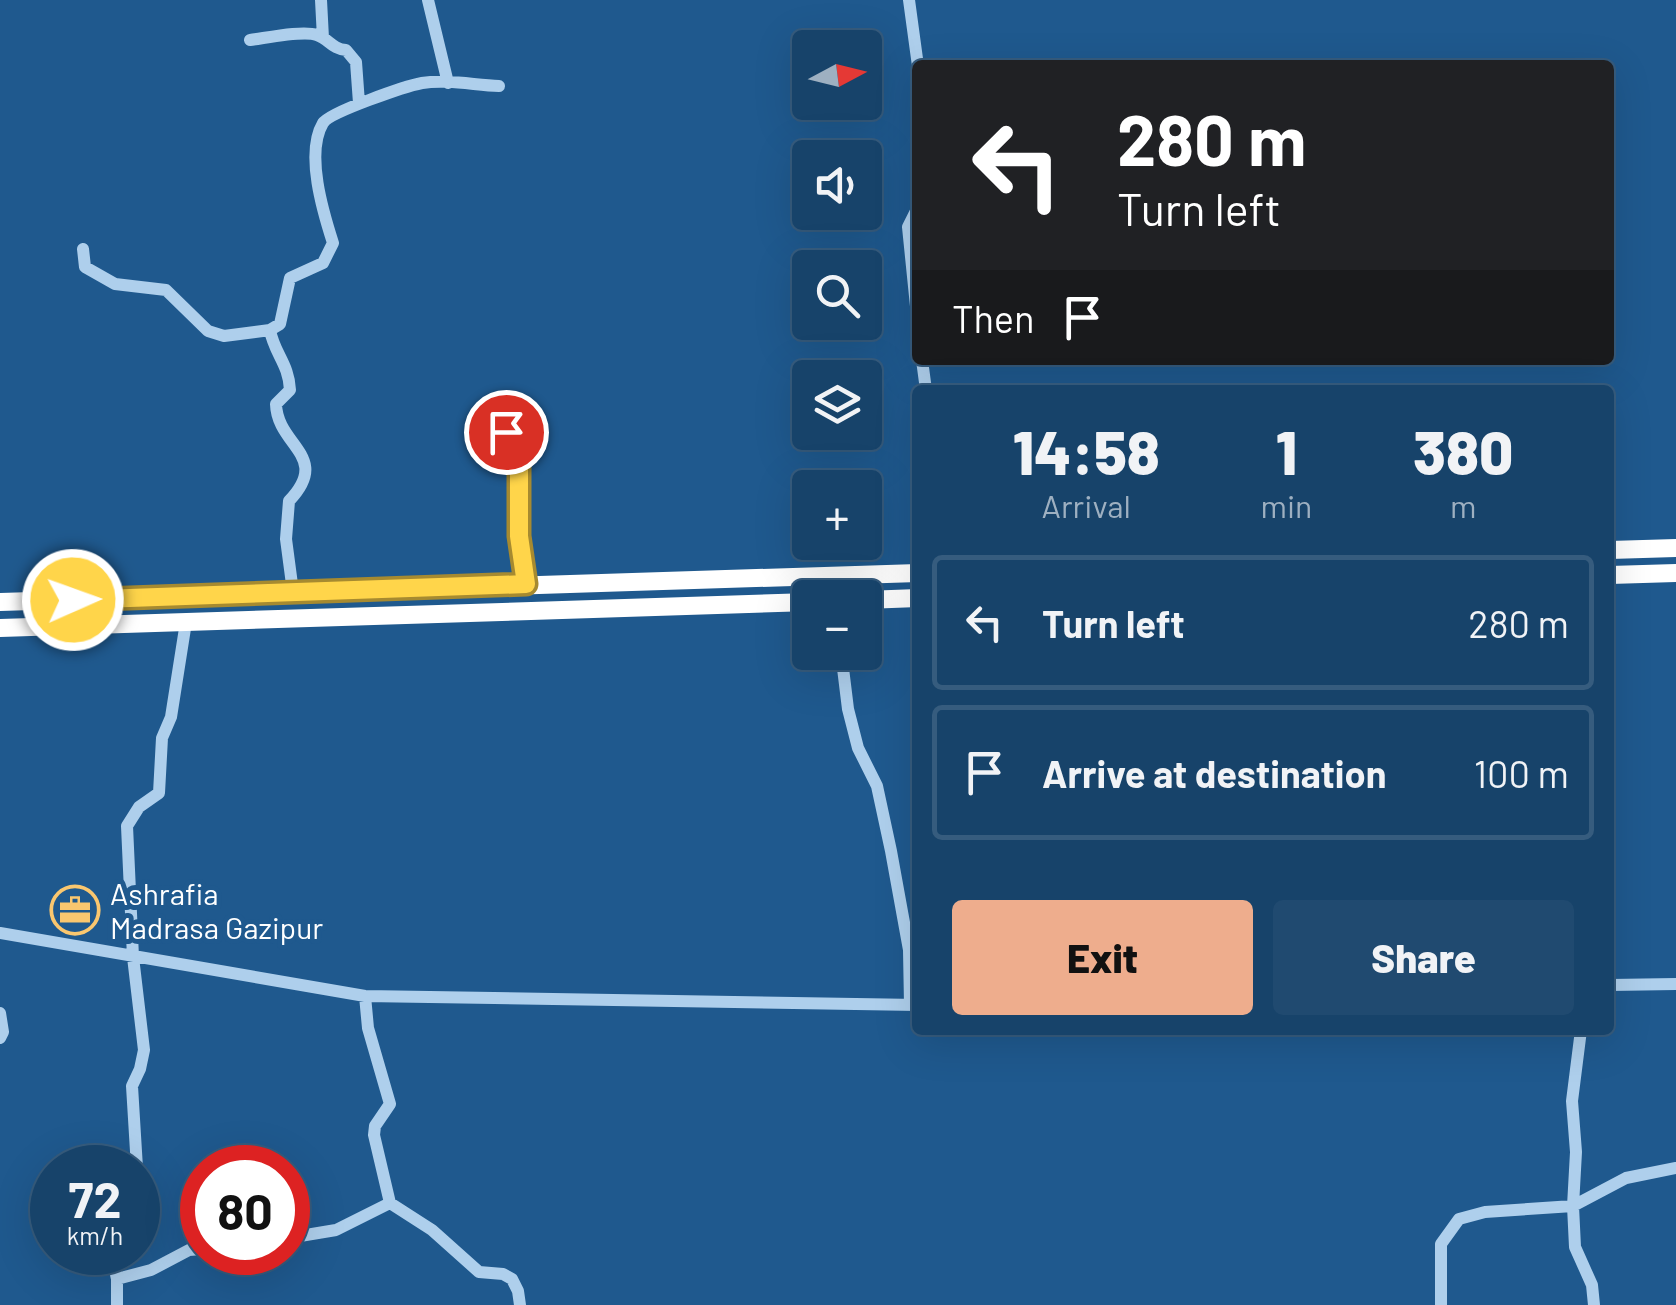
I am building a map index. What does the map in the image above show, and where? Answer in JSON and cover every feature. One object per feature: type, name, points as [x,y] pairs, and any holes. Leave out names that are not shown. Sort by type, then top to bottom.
[{"type":"highway","points":[[1614,550],[1676,548]]},
{"type":"highway","points":[[0,602],[912,573]]},
{"type":"highway","points":[[1614,575],[1676,573]]},
{"type":"highway","points":[[882,599],[912,598]]},
{"type":"highway","points":[[0,628],[792,603]]},
{"type":"street","points":[[322,0],[323,38]]},
{"type":"street","points":[[428,0],[448,84]]},
{"type":"street","points":[[910,0],[917,60]]},
{"type":"street","points":[[250,40],[309,34],[323,38],[335,49],[346,50],[354,56],[359,103]]},
{"type":"street","points":[[82,249],[85,267],[92,272],[115,284],[166,290],[208,332],[224,336],[270,330],[280,324],[290,278],[323,262],[334,243],[322,209],[316,148],[327,118],[420,83],[499,86]]},
{"type":"street","points":[[912,219],[908,227],[912,267]]},
{"type":"street","points":[[270,330],[290,380],[290,390],[276,404],[276,416],[306,465],[304,485],[289,500],[286,538],[293,592]]},
{"type":"street","points":[[506,432],[514,434],[519,454],[519,536],[526,584]]},
{"type":"street","points":[[136,1145],[132,1086],[144,1050],[132,957],[127,826],[140,807],[158,793],[162,738],[171,717],[186,622]]},
{"type":"street","points":[[843,670],[858,748],[877,786],[912,983]]},
{"type":"street","points":[[0,933],[365,996],[912,1005]]},
{"type":"street","points":[[1614,985],[1676,984]]},
{"type":"street","points":[[365,996],[368,1028],[390,1104],[375,1126],[374,1135],[390,1203],[443,1238],[479,1272],[503,1274],[512,1279],[520,1305]]},
{"type":"street","points":[[0,1012],[0,1038]]},
{"type":"street","points":[[1580,1035],[1572,1101],[1575,1248],[1592,1285],[1594,1305]]},
{"type":"street","points":[[1441,1305],[1441,1244],[1459,1219],[1485,1212],[1573,1206],[1626,1178],[1676,1168]]},
{"type":"street","points":[[310,1234],[336,1230],[390,1203]]},
{"type":"street","points":[[117,1280],[151,1270],[180,1255]]},
{"type":"street","points":[[116,1275],[117,1305]]},
{"type":"place","name":"Ashrafia Madrasa Gazipur","points":[[75,910]]},
{"type":"route","points":[[73,600],[526,584],[519,536],[519,454],[514,434],[506,432]]}]
